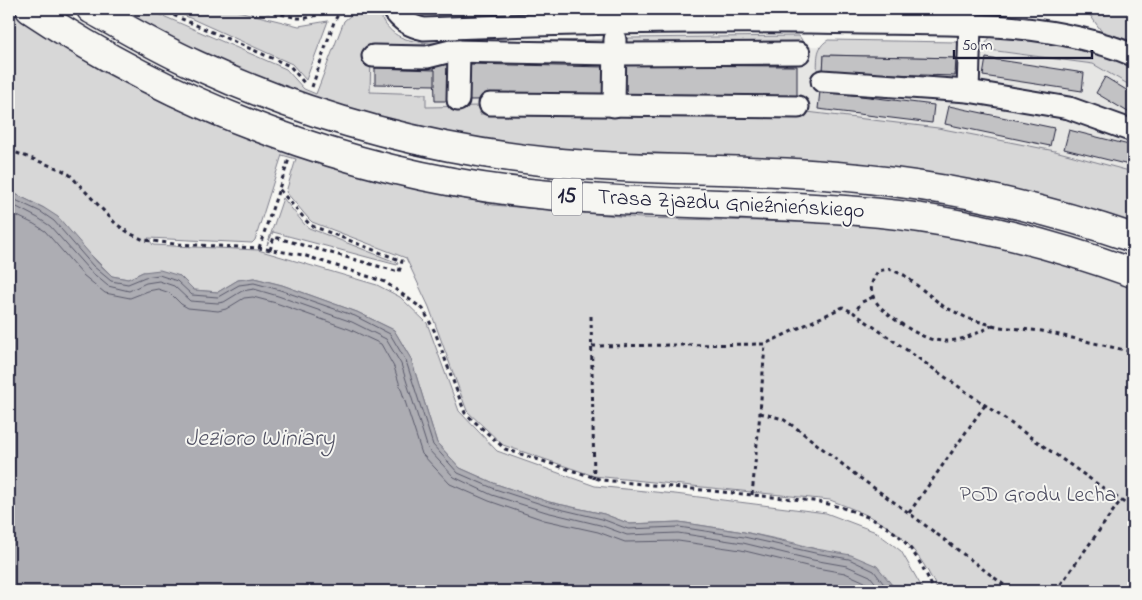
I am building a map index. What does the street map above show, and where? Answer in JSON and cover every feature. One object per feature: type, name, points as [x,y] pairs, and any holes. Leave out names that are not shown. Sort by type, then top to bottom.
[{"type":"main road","name":"Trasa Zjazdu Gnieźnieńskiego","points":[[30,9],[114,60],[198,102],[298,141],[390,168],[498,190],[646,201],[783,206],[905,216],[958,225],[1038,243],[1133,273]]},
{"type":"main road","name":"Trasa Zjazdu Gnieźnieńskiego","points":[[91,9],[164,49],[257,91],[338,120],[431,144],[549,162],[808,174],[904,183],[969,193],[1005,201],[1073,219],[1133,238]]},
{"type":"street","points":[[393,9],[402,21],[413,27],[424,29],[505,17],[625,19],[818,15],[883,16],[1036,30],[1074,37],[1133,55]]},
{"type":"street","points":[[614,106],[615,54],[625,19]]},
{"type":"street","points":[[968,91],[970,25]]},
{"type":"street","points":[[373,56],[427,57],[451,51],[615,54],[798,53]]},
{"type":"street","points":[[458,100],[459,51]]},
{"type":"street","points":[[822,81],[968,91],[1070,108],[1133,131]]},
{"type":"street","points":[[490,104],[798,107]]},
{"type":"path","points":[[158,9],[290,66],[305,84],[312,85],[340,9]]},
{"type":"path","points":[[258,9],[298,18],[340,9]]},
{"type":"path","points":[[9,150],[62,170],[70,175],[116,224],[144,240],[175,244],[259,248],[303,255],[385,282],[416,304],[428,316],[466,413],[505,449],[594,479],[828,503],[878,523],[897,535],[907,544],[928,576],[934,591]]},
{"type":"path","points":[[259,248],[289,159]]},
{"type":"path","points":[[270,250],[274,237],[399,272],[402,261],[310,225],[279,189]]},
{"type":"path","points":[[993,325],[972,336],[955,341],[934,340],[908,328],[883,311],[873,297],[872,282],[878,271],[889,268],[904,275],[943,306],[969,319],[993,325],[1042,331],[1133,352]]},
{"type":"path","points":[[854,313],[862,302],[873,297]]},
{"type":"path","points":[[592,346],[764,344],[843,307],[1133,509]]},
{"type":"path","points":[[591,316],[594,479]]},
{"type":"path","points":[[752,495],[764,344]]},
{"type":"path","points":[[909,513],[986,405]]},
{"type":"path","points":[[760,413],[783,419],[1012,591]]},
{"type":"path","points":[[1056,591],[1121,500]]},
{"type":"shaded area","points":[[801,46],[979,49],[1093,64],[1133,87],[1133,172],[1055,151],[615,114],[479,114],[480,106],[426,107],[426,94],[370,92],[372,47]]},
{"type":"green space","name":"POD Grodu Lecha","points":[[9,9],[49,38],[103,72],[160,101],[212,125],[318,162],[493,205],[641,218],[874,224],[967,240],[1042,256],[1133,287],[1133,591],[938,591],[918,556],[895,532],[867,515],[830,500],[594,476],[503,445],[467,411],[429,307],[406,258],[312,222],[286,192],[296,159],[282,155],[255,240],[252,243],[148,238],[153,245],[258,250],[377,285],[400,297],[427,323],[459,411],[497,451],[595,486],[826,513],[876,532],[901,551],[924,591],[894,591],[892,585],[816,549],[795,543],[744,532],[679,522],[630,524],[604,514],[549,502],[496,484],[460,468],[437,443],[411,359],[394,330],[357,312],[282,285],[254,278],[238,280],[218,292],[194,290],[180,276],[143,272],[128,279],[112,276],[44,208],[9,191]]},
{"type":"green space","points":[[116,9],[147,9],[286,69],[304,89],[316,94],[344,21],[358,9],[376,9],[387,26],[397,35],[420,42],[602,40],[606,43],[371,54],[370,92],[426,94],[426,107],[480,106],[480,114],[807,112],[938,128],[1055,151],[1133,172],[1133,224],[1027,193],[918,171],[838,163],[597,154],[508,144],[450,134],[363,113],[287,89],[212,58]]},
{"type":"green space","points":[[170,9],[230,9],[299,26],[328,21],[306,80],[292,64]]},
{"type":"green space","points":[[274,9],[325,9],[303,15]]},
{"type":"green space","points":[[410,9],[500,9],[500,11],[488,17],[430,19],[421,18]]},
{"type":"green space","points":[[825,9],[875,9],[874,13],[825,11]]},
{"type":"green space","points":[[1063,9],[1133,9],[1133,41],[1102,32],[1090,15]]},
{"type":"green space","points":[[799,36],[802,40],[801,46],[624,46],[624,42],[628,38]]},
{"type":"green space","points":[[990,37],[1055,43],[1127,63],[1133,67],[1133,87],[1093,64],[982,49]]},
{"type":"green space","points":[[828,40],[957,42],[962,49],[960,75],[955,76],[956,58],[824,55],[823,72],[817,73],[819,50]]},
{"type":"green space","points":[[283,198],[309,228],[398,263],[397,265],[273,232],[267,245]]},
{"type":"water","name":"Jezioro Winiary","points":[[9,191],[58,217],[97,262],[112,276],[128,279],[143,272],[160,270],[180,276],[194,290],[218,292],[238,280],[254,278],[282,285],[357,312],[394,330],[411,359],[437,443],[460,468],[496,484],[549,502],[604,514],[630,524],[679,522],[744,532],[851,555],[877,566],[892,585],[894,591],[9,591]]},
{"type":"building","points":[[824,55],[956,58],[955,76],[823,72]]},
{"type":"building","points":[[986,58],[1084,73],[1082,91],[983,76]]},
{"type":"building","points":[[450,64],[450,101],[435,101],[434,65]]},
{"type":"building","points":[[469,64],[606,67],[605,99],[468,100]]},
{"type":"building","points":[[623,65],[797,66],[797,98],[623,98]]},
{"type":"building","points":[[375,68],[435,70],[435,85],[375,84]]},
{"type":"building","points":[[1105,77],[1133,94],[1133,115],[1096,93]]},
{"type":"building","points":[[820,91],[934,105],[932,123],[818,109]]},
{"type":"building","points":[[949,106],[1054,128],[1050,146],[945,124]]},
{"type":"building","points":[[1069,130],[1133,146],[1133,166],[1064,149]]}]
